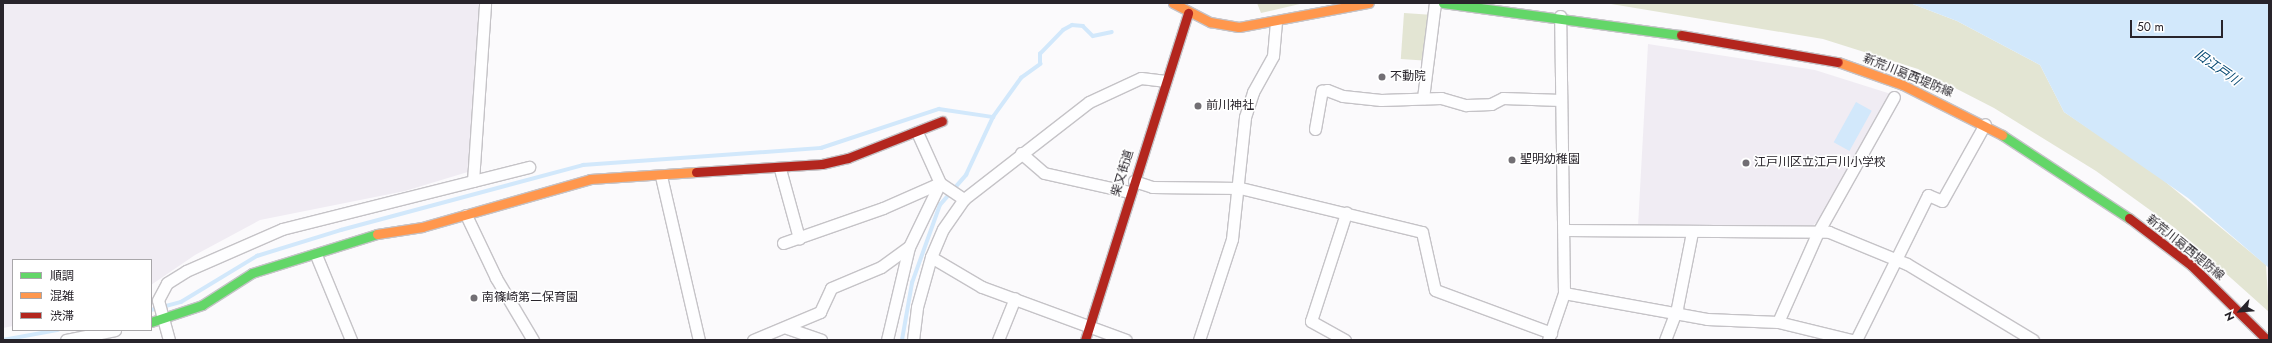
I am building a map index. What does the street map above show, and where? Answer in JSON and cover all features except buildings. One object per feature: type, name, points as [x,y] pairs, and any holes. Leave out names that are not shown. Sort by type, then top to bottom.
[{"type":"main road","points":[[1173,3],[1188,13],[1210,22],[1240,28],[1276,23],[1369,3]]},
{"type":"main road","name":"新荒川葛西堤防線","points":[[1443,3],[1560,16],[1832,60],[1903,85],[1985,124],[2154,236],[2191,265],[2267,340]]},
{"type":"main road","name":"柴又街道","points":[[1085,340],[1164,81],[1188,13]]},
{"type":"main road","points":[[156,321],[202,305],[252,273],[316,255],[373,235],[422,227],[466,215],[531,193],[590,179],[780,170],[848,158],[942,121]]},
{"type":"street","points":[[473,181],[485,3]]},
{"type":"street","points":[[1423,98],[1435,3]]},
{"type":"street","points":[[1134,181],[1152,187],[1240,188],[1422,232],[1435,290],[1549,337],[1564,293],[1565,230],[1560,16]]},
{"type":"street","points":[[1199,340],[1232,239],[1240,188],[1245,117],[1254,92],[1273,56],[1276,23]]},
{"type":"street","points":[[913,340],[917,307],[931,257],[944,229],[964,199],[1021,153],[1089,102],[1141,78],[1164,81]]},
{"type":"street","points":[[1315,129],[1322,91],[1381,100],[1423,98],[1466,105],[1491,104],[1503,98],[1561,100]]},
{"type":"street","points":[[1778,322],[1817,234],[1894,96]]},
{"type":"street","points":[[1856,340],[1894,258],[1928,195],[1942,201],[1985,124]]},
{"type":"street","points":[[917,132],[940,183],[964,199]]},
{"type":"street","points":[[1021,153],[1044,173],[1130,192]]},
{"type":"street","points":[[169,340],[156,321],[158,300],[167,283],[230,250],[282,229],[354,208],[529,167]]},
{"type":"street","points":[[780,170],[799,238]]},
{"type":"street","points":[[661,176],[699,340]]},
{"type":"street","points":[[784,243],[890,206],[940,183]]},
{"type":"street","points":[[887,340],[909,247],[940,183]]},
{"type":"street","points":[[1345,340],[1311,321],[1346,213]]},
{"type":"street","points":[[466,215],[496,278],[533,340]]},
{"type":"street","points":[[1565,230],[1817,234],[1829,232],[1894,258],[2033,340]]},
{"type":"street","points":[[1665,340],[1673,314],[1692,232]]},
{"type":"street","points":[[753,340],[787,328],[820,312],[831,288],[880,267],[909,247]]},
{"type":"street","points":[[316,255],[351,340]]},
{"type":"street","points":[[931,257],[982,287],[1126,340]]},
{"type":"street","points":[[1564,293],[1673,314],[1778,322],[1852,340]]},
{"type":"street","points":[[998,340],[1015,298]]},
{"type":"street","points":[[787,328],[821,340]]},
{"type":"street","points":[[66,340],[110,331]]},
{"type":"shaded area","points":[[3,3],[479,3],[471,171],[405,191],[260,220],[195,255],[152,284],[152,259],[12,259],[12,326],[3,328]]},
{"type":"shaded area","name":"江戸川区立江戸川小学校","points":[[1648,44],[1815,70],[1891,94],[1818,221],[1810,228],[1638,226]]},
{"type":"green space","points":[[1257,3],[1304,3],[1261,13]]},
{"type":"green space","points":[[1605,3],[1910,3],[1957,21],[2040,65],[2064,112],[2151,170],[2266,265],[2269,312],[2175,228],[2096,171],[1994,108],[1918,69],[1823,39]]},
{"type":"green space","points":[[1404,13],[1430,15],[1427,61],[1401,59]]},
{"type":"water","name":"旧江戸川","points":[[1910,3],[2269,3],[2269,268],[2188,198],[2064,112],[2040,65],[1957,21]]},
{"type":"water","points":[[1856,102],[1872,111],[1849,151],[1834,142]]},
{"type":"waterway","points":[[152,310],[181,302],[257,256],[341,230],[583,165],[821,148],[939,109],[993,117],[1021,78],[1040,64],[1040,54],[1063,30],[1072,25],[1083,26],[1093,36],[1112,32]]},
{"type":"waterway","points":[[902,340],[912,283],[940,205],[966,175],[993,117]]},
{"type":"waterway","points":[[3,340],[52,331]]},
{"type":"traffic: fast","points":[[1443,3],[1681,35]]},
{"type":"traffic: fast","points":[[2002,135],[2129,218]]},
{"type":"traffic: fast","points":[[152,322],[202,305],[252,273],[377,234]]},
{"type":"traffic: slow","points":[[1173,3],[1210,22],[1239,27],[1369,3]]},
{"type":"traffic: slow","points":[[1838,62],[1903,85],[2002,135]]},
{"type":"traffic: slow","points":[[377,234],[422,227],[590,179],[696,172]]},
{"type":"traffic: jam","points":[[1085,340],[1188,13]]},
{"type":"traffic: jam","points":[[1681,35],[1838,62]]},
{"type":"traffic: jam","points":[[696,172],[822,164],[848,158],[942,121]]},
{"type":"traffic: jam","points":[[2129,218],[2191,265],[2267,340]]},
{"type":"place","name":"不動院","points":[[1382,77]]},
{"type":"place","name":"前川神社","points":[[1198,106]]},
{"type":"place","name":"聖明幼稚園","points":[[1512,160]]},
{"type":"place","name":"江戸川区立江戸川小学校","points":[[1746,163]]},
{"type":"place","name":"南篠崎第二保育園","points":[[474,298]]}]
